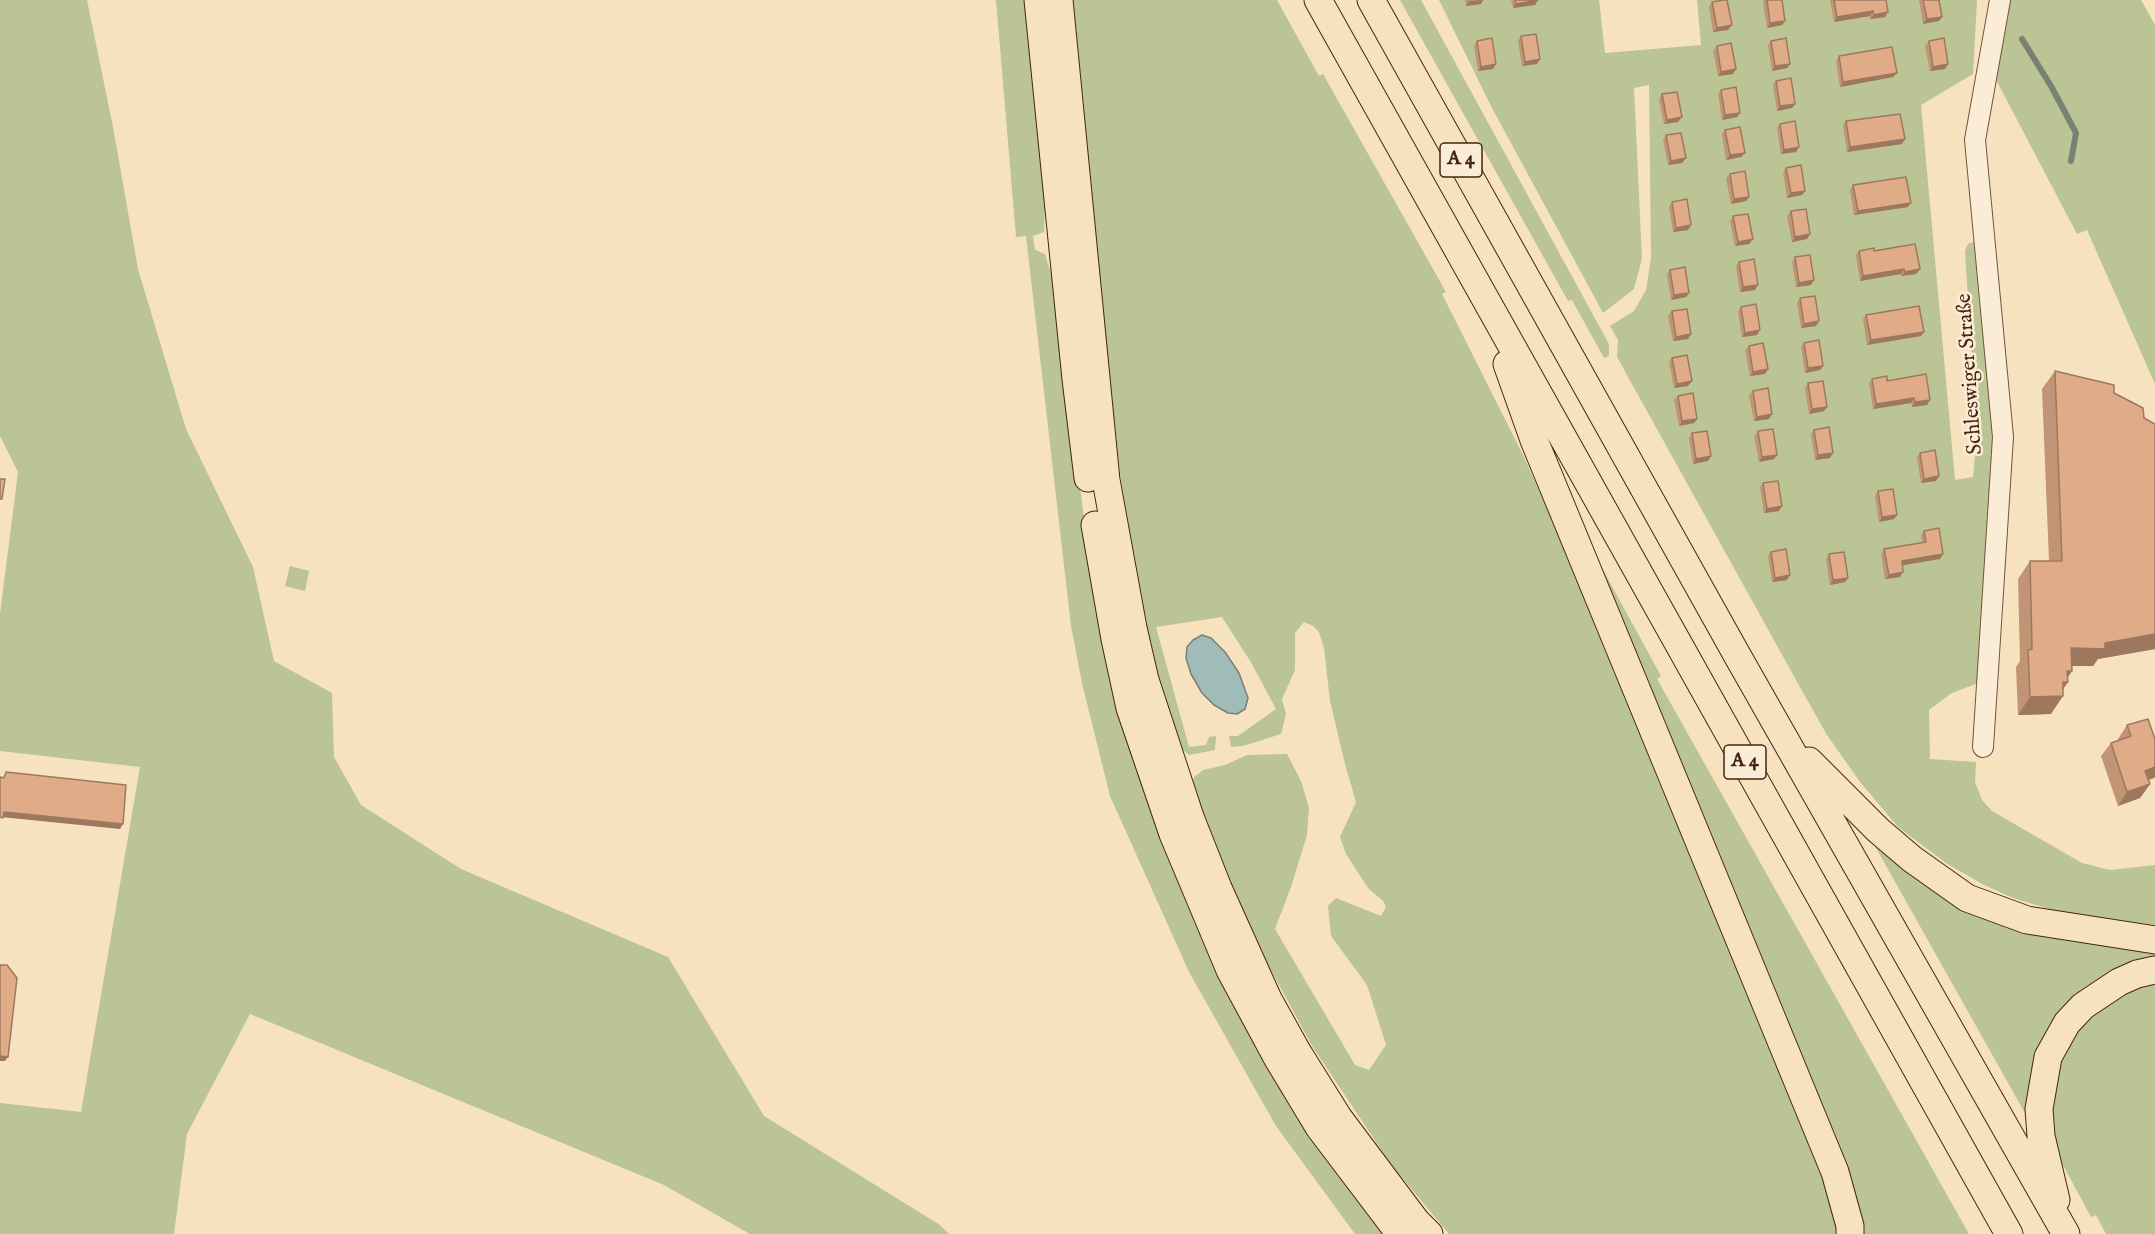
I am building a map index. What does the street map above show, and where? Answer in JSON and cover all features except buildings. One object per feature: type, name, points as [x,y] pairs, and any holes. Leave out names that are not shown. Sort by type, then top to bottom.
[{"type":"highway","points":[[1038,0],[1076,379],[1092,508],[1115,639],[1130,708],[1173,834],[1230,970],[1278,1059],[1319,1127],[1400,1234]]},
{"type":"highway","points":[[1059,0],[1106,480],[1128,606],[1145,680],[1190,818],[1218,888],[1268,999],[1338,1118],[1416,1221],[1429,1234]]},
{"type":"highway","name":"A 4","points":[[1318,0],[2009,1234]]},
{"type":"highway","name":"A 4","points":[[1371,0],[2064,1231]]},
{"type":"highway","points":[[1480,290],[1534,440],[1835,1172],[1850,1226],[1850,1234]]},
{"type":"highway","name":"A 4","points":[[1784,737],[1878,830],[1912,859],[1967,898],[2026,920],[2155,940]]},
{"type":"highway","points":[[2064,1231],[2041,1136],[2042,1084],[2048,1057],[2067,1023],[2083,1006],[2119,981],[2155,970]]},
{"type":"street","name":"Schleswiger Straße","points":[[1983,747],[2003,437],[1975,140],[2000,0]]},
{"type":"green space","points":[[0,0],[87,0],[113,127],[138,269],[186,429],[253,567],[274,661],[332,693],[334,757],[361,805],[461,869],[668,957],[764,1116],[940,1225],[949,1234],[750,1234],[664,1185],[250,1014],[187,1134],[174,1234],[0,1234],[0,1103],[81,1112],[140,767],[0,751],[0,614],[18,472],[0,436]]},
{"type":"green space","points":[[996,0],[1029,0],[1046,175],[1044,232],[1033,236],[1035,250],[1045,254],[1054,283],[1092,581],[1141,779],[1160,837],[1216,971],[1256,1047],[1311,1135],[1349,1190],[1385,1234],[1355,1234],[1276,1126],[1189,972],[1110,796],[1082,683],[1071,626],[1026,236],[1016,237]]},
{"type":"green space","points":[[1073,0],[1277,0],[1319,76],[1323,74],[1446,292],[1442,294],[1524,457],[1570,559],[1835,1197],[1844,1234],[1449,1234],[1390,1163],[1312,1046],[1258,946],[1208,835],[1192,784],[1194,777],[1203,770],[1225,765],[1247,755],[1287,754],[1301,781],[1309,808],[1307,835],[1275,929],[1355,1065],[1369,1070],[1386,1045],[1367,985],[1331,936],[1328,906],[1336,898],[1381,916],[1386,907],[1383,901],[1368,888],[1346,854],[1340,837],[1356,802],[1330,701],[1324,648],[1319,632],[1313,626],[1304,622],[1295,633],[1295,670],[1282,699],[1286,714],[1281,734],[1243,746],[1231,747],[1229,736],[1238,736],[1276,709],[1252,664],[1222,617],[1156,627],[1189,747],[1206,745],[1209,737],[1216,736],[1215,750],[1189,755],[1180,747],[1162,695],[1137,585],[1124,507],[1105,338]]},
{"type":"green space","points":[[1400,0],[1421,0],[1609,344],[1609,356],[1604,358],[1572,300],[1568,301]]},
{"type":"green space","points":[[1439,0],[1599,0],[1605,53],[1701,45],[1697,0],[1977,0],[1973,74],[1921,105],[1955,480],[1973,477],[1977,435],[1965,251],[1968,244],[1978,240],[1997,430],[1981,682],[1952,693],[1929,710],[1930,759],[1976,762],[1975,782],[1982,800],[1992,811],[2082,863],[2110,870],[2155,865],[2155,925],[2065,914],[2013,898],[1982,884],[1946,863],[1898,827],[1860,782],[1827,735],[1617,357],[1618,340],[1610,326],[1634,311],[1646,290],[1651,258],[1649,85],[1634,88],[1642,259],[1634,289],[1603,313],[1492,108]]},
{"type":"green space","points":[[2009,0],[2141,0],[2155,25],[2155,384],[2087,230],[2077,234],[1994,76]]},
{"type":"green space","points":[[1589,544],[1661,676],[1657,679],[1969,1234],[1860,1234]]},
{"type":"green space","points":[[290,566],[309,571],[305,591],[285,586]]},
{"type":"green space","points":[[1871,839],[2039,934],[2090,944],[2155,952],[2155,963],[2099,984],[2030,1122]]},
{"type":"green space","points":[[2155,979],[2155,1234],[2106,1234],[2096,1215],[2091,1217],[2056,1152],[2051,1136],[2055,1062],[2088,1013]]},
{"type":"water","points":[[1202,635],[1211,638],[1225,652],[1239,673],[1248,698],[1245,709],[1237,714],[1228,713],[1214,705],[1202,693],[1191,674],[1186,658],[1187,647]]},
{"type":"waterway","points":[[2022,39],[2076,133],[2071,161]]}]
